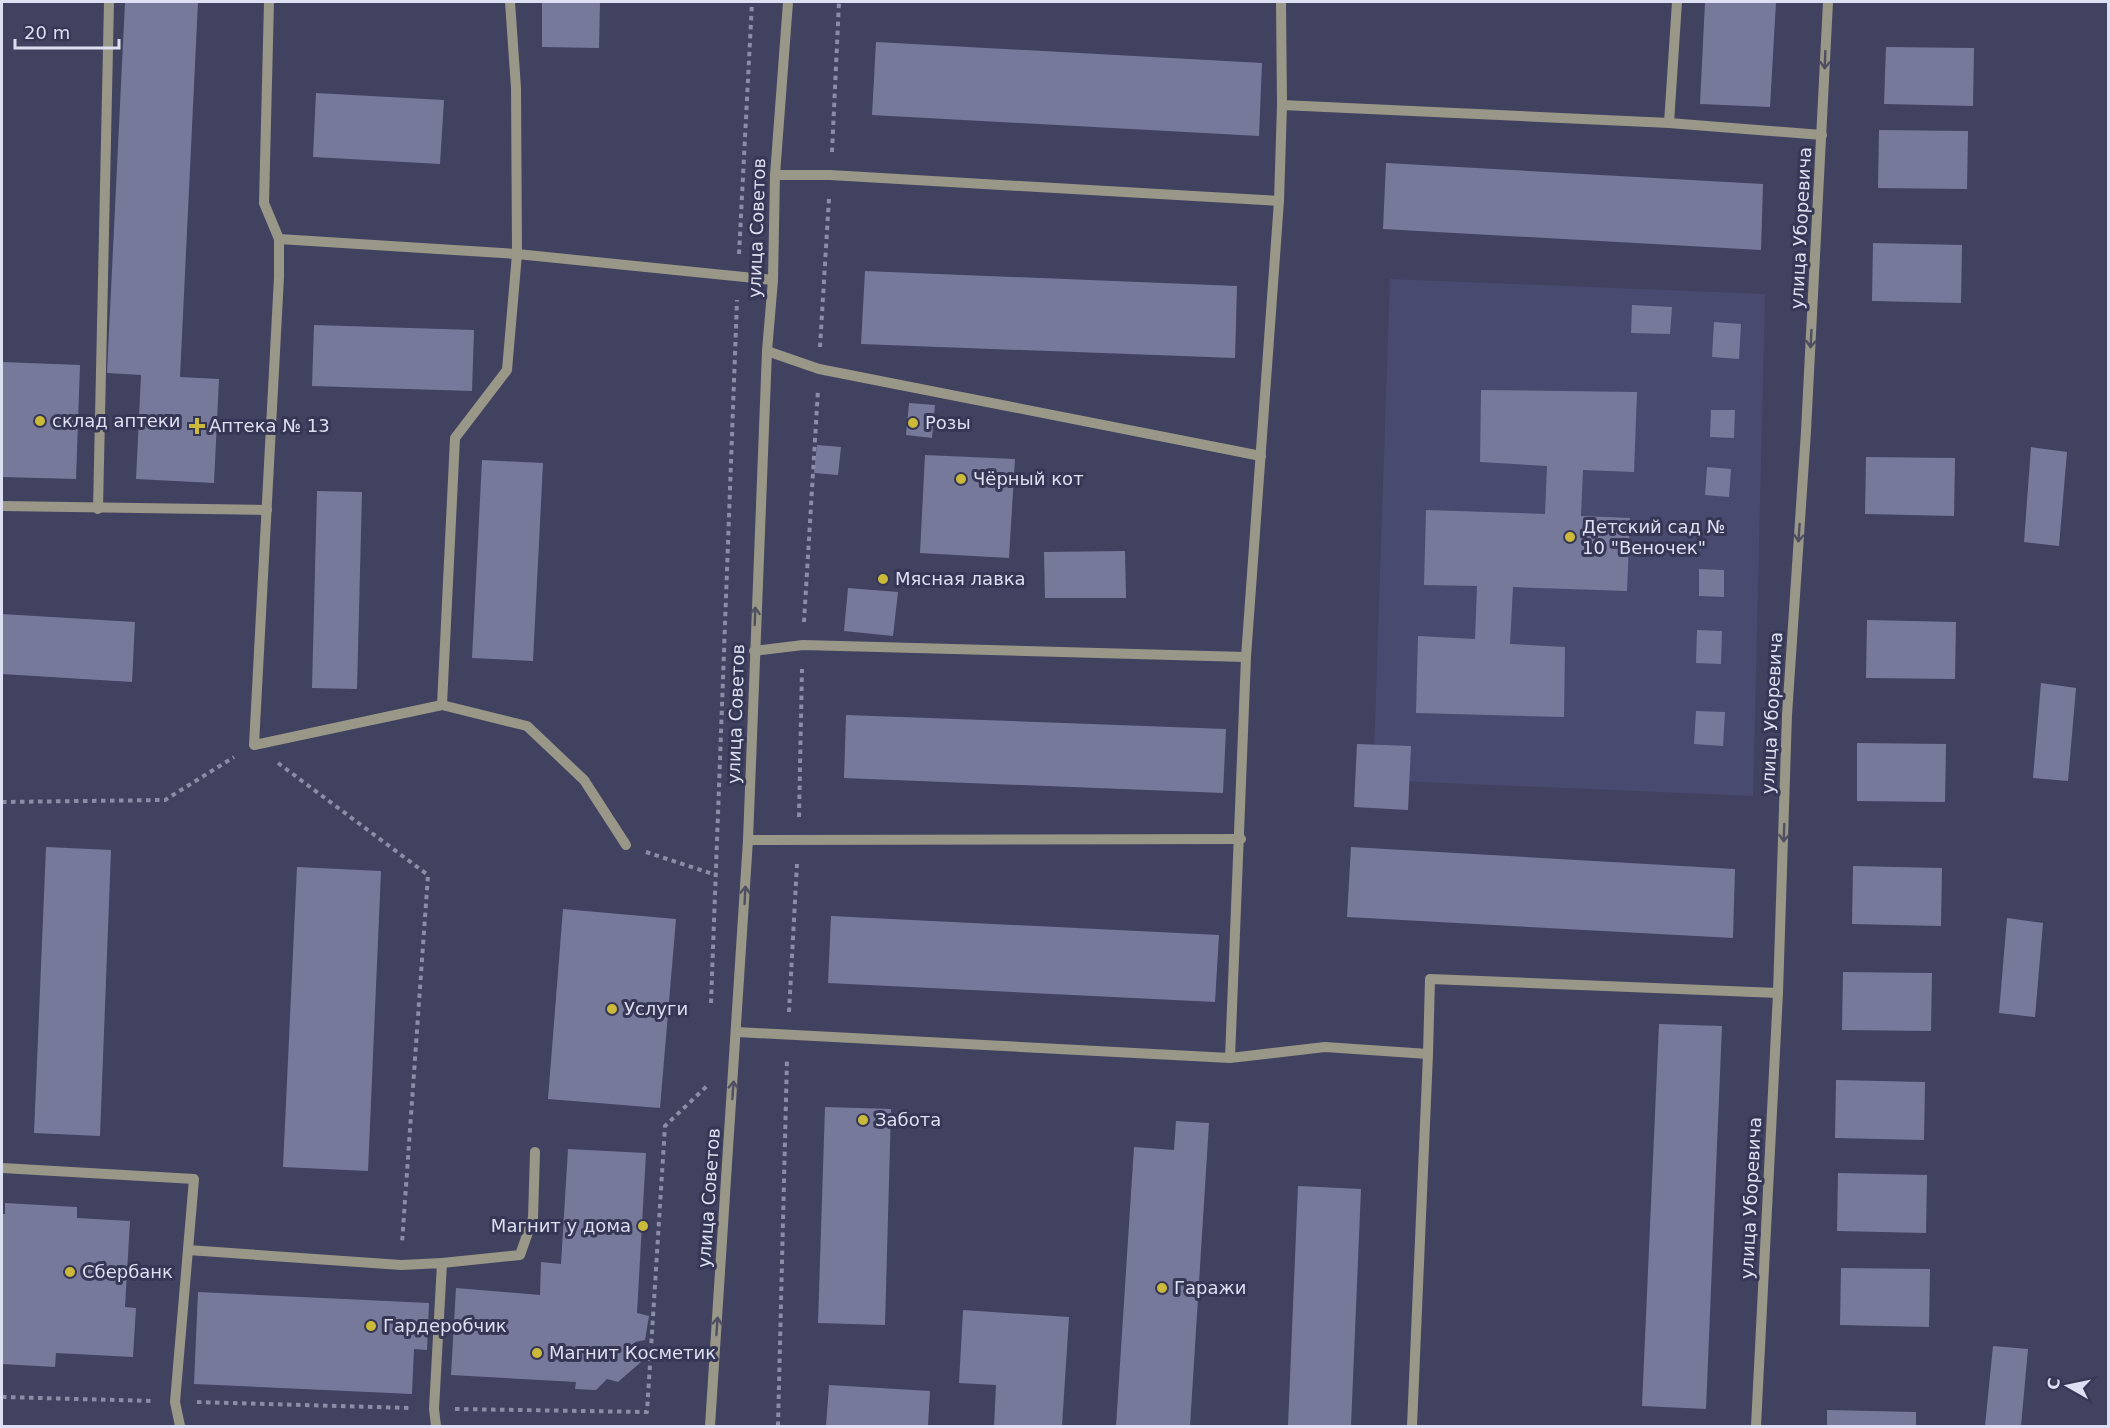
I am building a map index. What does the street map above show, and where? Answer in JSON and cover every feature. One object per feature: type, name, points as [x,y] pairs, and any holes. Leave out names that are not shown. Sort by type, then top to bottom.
[{"type":"street","points":[[98,509],[109,2]]},
{"type":"street","points":[[269,2],[264,203],[279,238],[254,745],[442,705],[527,726],[584,780],[626,845]]},
{"type":"street","points":[[442,705],[455,438],[507,370],[518,254],[516,88],[510,2]]},
{"type":"street","name":"улица Советов","points":[[710,1426],[748,840],[767,351],[773,280],[775,175],[788,2]]},
{"type":"street","points":[[1230,1058],[1241,839],[1246,657],[1279,201],[1282,105],[1281,2]]},
{"type":"street","points":[[1669,123],[1677,2]]},
{"type":"street","name":"улица Уборевича","points":[[1756,1426],[1778,993],[1787,716],[1828,2]]},
{"type":"street","points":[[1282,105],[1669,123],[1822,135]]},
{"type":"street","points":[[775,175],[831,175],[1279,201]]},
{"type":"street","points":[[279,238],[518,254],[773,280]]},
{"type":"street","points":[[767,351],[819,369],[1261,456]]},
{"type":"street","points":[[2,506],[267,510]]},
{"type":"street","points":[[754,651],[803,645],[1246,657]]},
{"type":"street","points":[[748,840],[1241,839]]},
{"type":"street","points":[[1412,1426],[1430,979],[1778,993]]},
{"type":"street","points":[[737,1032],[1230,1058],[1324,1047],[1428,1054]]},
{"type":"street","points":[[188,1250],[401,1265],[520,1255],[533,1218],[535,1152]]},
{"type":"street","points":[[2,1168],[194,1179],[175,1402],[180,1426]]},
{"type":"street","points":[[436,1426],[434,1409],[442,1263]]},
{"type":"path","points":[[711,1005],[738,278],[752,2]]},
{"type":"path","points":[[778,1426],[788,1034],[799,840],[803,645],[839,2]]},
{"type":"path","points":[[2,802],[165,800],[254,745],[428,875],[401,1265]]},
{"type":"path","points":[[626,845],[716,875]]},
{"type":"path","points":[[2,1397],[434,1409],[647,1412],[665,1126],[708,1087],[709,1075]]},
{"type":"shaded area","name":"Детский сад № 10 \"Веночек\"","points":[[1390,279],[1765,294],[1753,796],[1373,780]]},
{"type":"building","points":[[125,2],[198,2],[180,377],[219,379],[214,483],[136,479],[141,375],[107,373]]},
{"type":"building","points":[[542,2],[600,2],[599,48],[542,47]]},
{"type":"building","points":[[1705,2],[1776,2],[1770,107],[1700,104]]},
{"type":"building","points":[[876,42],[1262,63],[1259,136],[872,115]]},
{"type":"building","points":[[1886,47],[1974,48],[1973,106],[1884,104]]},
{"type":"building","points":[[316,93],[444,100],[440,164],[313,157]]},
{"type":"building","points":[[1879,130],[1968,131],[1967,189],[1878,188]]},
{"type":"building","points":[[1386,163],[1763,184],[1761,250],[1383,229]]},
{"type":"building","points":[[1873,243],[1962,245],[1961,303],[1872,301]]},
{"type":"building","points":[[865,271],[1237,286],[1235,358],[861,344]]},
{"type":"building","points":[[1632,305],[1672,307],[1670,334],[1631,333]]},
{"type":"building","points":[[1714,322],[1741,324],[1739,359],[1712,357]]},
{"type":"building","points":[[314,325],[474,330],[472,391],[312,386]]},
{"type":"building","name":"склад аптеки","points":[[2,362],[80,365],[76,479],[2,477]]},
{"type":"building","points":[[1481,390],[1637,392],[1634,472],[1583,470],[1581,516],[1630,518],[1627,591],[1513,587],[1510,644],[1565,647],[1564,717],[1416,713],[1418,636],[1475,639],[1477,586],[1424,585],[1426,510],[1545,514],[1547,466],[1480,462]]},
{"type":"building","points":[[909,403],[935,405],[932,438],[906,435]]},
{"type":"building","points":[[1711,410],[1735,410],[1734,438],[1710,437]]},
{"type":"building","points":[[817,445],[841,447],[838,475],[814,473]]},
{"type":"building","points":[[2031,447],[2067,452],[2059,546],[2024,542]]},
{"type":"building","points":[[925,455],[1015,459],[1009,558],[920,553]]},
{"type":"building","points":[[1866,457],[1955,458],[1954,516],[1865,514]]},
{"type":"building","points":[[482,460],[543,463],[533,661],[472,658]]},
{"type":"building","points":[[1707,467],[1731,469],[1729,497],[1705,495]]},
{"type":"building","points":[[317,491],[362,492],[357,689],[312,688]]},
{"type":"building","points":[[1125,551],[1126,598],[1045,598],[1044,552]]},
{"type":"building","points":[[1699,569],[1724,570],[1724,597],[1699,596]]},
{"type":"building","points":[[848,588],[898,592],[893,636],[844,631]]},
{"type":"building","points":[[2,614],[135,622],[132,682],[2,674]]},
{"type":"building","points":[[1867,620],[1956,622],[1955,679],[1866,678]]},
{"type":"building","points":[[1697,630],[1722,631],[1721,664],[1696,663]]},
{"type":"building","points":[[2041,683],[2076,688],[2068,781],[2033,778]]},
{"type":"building","points":[[1696,711],[1725,712],[1723,746],[1694,744]]},
{"type":"building","points":[[846,715],[1226,729],[1223,793],[844,778]]},
{"type":"building","points":[[1857,743],[1946,744],[1945,802],[1857,801]]},
{"type":"building","points":[[1357,744],[1411,746],[1408,810],[1354,807]]},
{"type":"building","points":[[46,847],[111,850],[100,1136],[34,1133]]},
{"type":"building","points":[[1351,847],[1735,869],[1733,938],[1347,917]]},
{"type":"building","points":[[1853,866],[1942,868],[1941,926],[1852,924]]},
{"type":"building","points":[[297,867],[381,871],[368,1171],[283,1167]]},
{"type":"building","name":"Услуги","points":[[563,909],[676,919],[660,1108],[548,1099]]},
{"type":"building","points":[[831,916],[1219,935],[1215,1002],[828,983]]},
{"type":"building","points":[[2007,918],[2043,923],[2035,1017],[1999,1013]]},
{"type":"building","points":[[1843,972],[1932,973],[1931,1031],[1842,1030]]},
{"type":"building","points":[[1659,1024],[1722,1026],[1706,1409],[1642,1406]]},
{"type":"building","points":[[1836,1080],[1925,1082],[1924,1140],[1835,1138]]},
{"type":"building","points":[[825,1107],[891,1109],[885,1325],[818,1323]]},
{"type":"building","name":"Гаражи","points":[[1176,1121],[1209,1123],[1190,1426],[1116,1426],[1134,1147],[1174,1150]]},
{"type":"building","points":[[568,1149],[646,1153],[637,1313],[649,1316],[645,1340],[635,1342],[635,1354],[641,1362],[618,1382],[607,1379],[596,1390],[575,1389],[576,1382],[451,1375],[456,1288],[540,1295],[541,1262],[561,1264]]},
{"type":"building","points":[[1838,1173],[1927,1175],[1926,1233],[1837,1231]]},
{"type":"building","points":[[1298,1186],[1361,1189],[1351,1426],[1288,1426]]},
{"type":"building","points":[[5,1203],[77,1207],[77,1218],[130,1221],[125,1307],[136,1308],[133,1357],[56,1353],[55,1367],[2,1364],[2,1214],[5,1214]]},
{"type":"building","points":[[1841,1268],[1930,1269],[1929,1327],[1840,1325]]},
{"type":"building","points":[[198,1292],[429,1303],[427,1350],[414,1349],[412,1394],[194,1384]]},
{"type":"building","points":[[963,1310],[1069,1317],[1062,1426],[994,1426],[996,1385],[959,1383]]},
{"type":"building","points":[[1993,1346],[2028,1349],[2021,1426],[1985,1426]]},
{"type":"building","points":[[829,1385],[930,1391],[928,1426],[826,1426]]},
{"type":"building","points":[[1827,1410],[1916,1412],[1916,1426],[1827,1426]]},
{"type":"place","name":"склад аптеки","points":[[40,421]]},
{"type":"place","name":"Розы","points":[[913,423]]},
{"type":"place","name":"Аптека № 13","points":[[197,426]]},
{"type":"place","name":"Чёрный кот","points":[[961,479]]},
{"type":"place","name":"Детский сад № 10 \"Веночек\"","points":[[1570,537]]},
{"type":"place","name":"Мясная лавка","points":[[883,579]]},
{"type":"place","name":"Услуги","points":[[612,1009]]},
{"type":"place","name":"Забота","points":[[863,1120]]},
{"type":"place","name":"Магнит у дома","points":[[643,1226]]},
{"type":"place","name":"Сбербанк","points":[[70,1272]]},
{"type":"place","name":"Гаражи","points":[[1162,1288]]},
{"type":"place","name":"Гардеробчик","points":[[371,1326]]},
{"type":"place","name":"Магнит Косметик","points":[[537,1353]]}]
